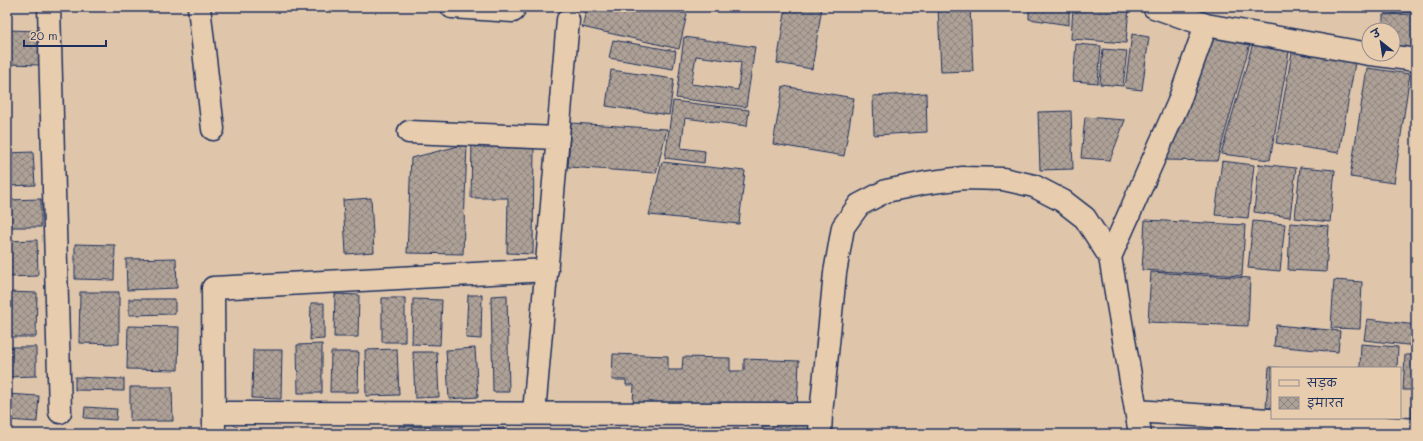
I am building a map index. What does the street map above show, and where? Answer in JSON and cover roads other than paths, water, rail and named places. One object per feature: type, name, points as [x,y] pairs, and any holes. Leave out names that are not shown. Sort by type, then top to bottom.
[{"type":"street","points":[[49,7],[60,412]]},
{"type":"street","points":[[199,7],[213,128]]},
{"type":"street","points":[[452,7],[513,11]]},
{"type":"street","points":[[1154,7],[1206,25],[1361,52]]},
{"type":"street","points":[[534,413],[568,20]]},
{"type":"street","points":[[1110,257],[1178,104],[1206,25]]},
{"type":"street","points":[[1401,58],[1416,60]]},
{"type":"street","points":[[409,132],[558,138]]},
{"type":"street","points":[[546,270],[213,288],[214,424],[534,413],[820,424],[835,273],[842,227],[859,205],[886,191],[925,183],[963,178],[1003,179],[1034,186],[1063,201],[1085,218],[1110,257],[1140,434]]},
{"type":"street","points":[[1136,412],[1416,430]]}]
